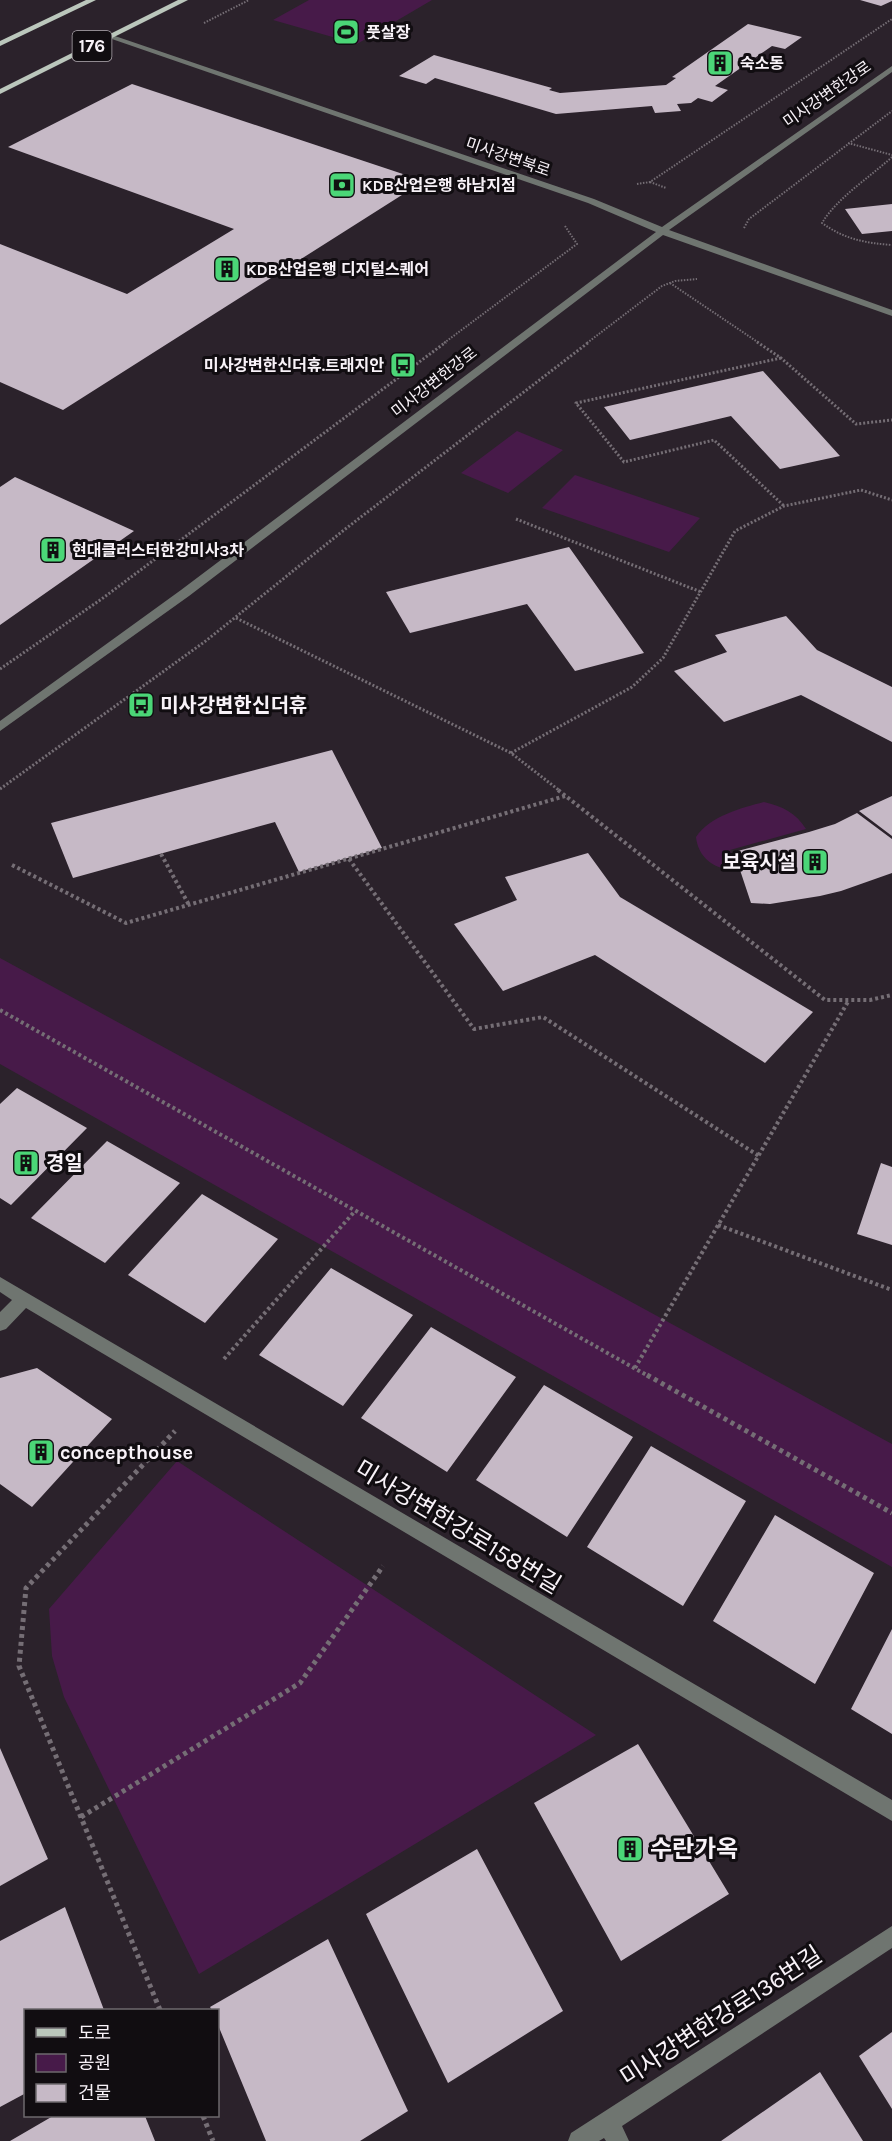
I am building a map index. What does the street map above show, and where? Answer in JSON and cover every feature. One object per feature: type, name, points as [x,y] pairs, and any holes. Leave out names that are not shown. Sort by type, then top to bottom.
[{"type":"main road","name":"176","points":[[0,44],[92,0]]},
{"type":"main road","name":"176","points":[[0,92],[184,0]]},
{"type":"street","name":"미사강변북로","points":[[112,36],[591,201],[662,231],[892,313]]},
{"type":"street","name":"미사강변한강로","points":[[0,727],[185,592],[662,231],[892,68]]},
{"type":"street","name":"미사강변한강로158번길","points":[[0,1284],[892,1811]]},
{"type":"street","points":[[0,1324],[24,1299]]},
{"type":"street","name":"미사강변한강로136번길","points":[[579,2141],[613,2132],[892,1936]]},
{"type":"path","points":[[196,27],[249,0]]},
{"type":"path","points":[[650,182],[752,111],[833,60],[892,19]]},
{"type":"path","points":[[749,219],[892,111]]},
{"type":"path","points":[[804,130],[892,156],[879,170],[844,196],[827,213],[822,223],[841,238],[861,243],[892,246]]},
{"type":"path","points":[[0,669],[103,598],[577,244],[560,222]]},
{"type":"path","points":[[0,789],[134,695],[236,618],[662,286],[685,279],[698,279]]},
{"type":"path","points":[[670,283],[781,358],[856,423],[892,420]]},
{"type":"path","points":[[781,358],[576,402],[624,462],[714,440],[784,506]]},
{"type":"path","points":[[511,753],[632,687],[663,658],[735,531],[784,506],[861,490],[892,500]]},
{"type":"path","points":[[516,519],[701,592]]},
{"type":"path","points":[[236,618],[511,753],[825,1000],[870,1000],[892,995]]},
{"type":"path","points":[[12,866],[126,923],[566,796]]},
{"type":"path","points":[[161,854],[189,905]]},
{"type":"path","points":[[349,859],[474,1029],[543,1017],[759,1156]]},
{"type":"path","points":[[635,1368],[849,1000]]},
{"type":"path","points":[[0,1010],[892,1513]]},
{"type":"path","points":[[224,1359],[355,1211]]},
{"type":"path","points":[[718,1225],[892,1290]]},
{"type":"path","points":[[160,2009],[19,1666],[26,1588],[175,1431]]},
{"type":"path","points":[[81,1817],[300,1683],[383,1566]]},
{"type":"path","points":[[204,2117],[213,2141]]},
{"type":"green space","name":"풋살장","points":[[309,0],[432,0],[357,44],[273,20]]},
{"type":"green space","points":[[517,431],[563,450],[508,493],[461,473]]},
{"type":"green space","points":[[575,475],[700,518],[669,552],[542,508]]},
{"type":"green space","points":[[764,802],[788,811],[806,829],[730,850],[736,869],[722,868],[704,857],[696,837],[702,830],[718,818]]},
{"type":"green space","points":[[0,958],[892,1444],[892,1567],[0,1064]]},
{"type":"green space","points":[[177,1461],[596,1735],[199,1974],[64,1697],[52,1656],[49,1609]]},
{"type":"building","points":[[860,0],[892,0],[892,1],[881,6]]},
{"type":"building","name":"숙소동","points":[[748,24],[802,37],[785,49],[772,46],[715,86],[728,90],[712,102],[698,98],[691,103],[677,104],[681,111],[655,113],[652,106],[556,114],[435,78],[426,84],[399,76],[434,55],[552,88],[549,90],[560,93],[666,85],[676,78],[672,77]]},
{"type":"building","name":"KDB산업은행 디지털스퀘어","points":[[132,84],[424,181],[63,410],[0,382],[0,244],[127,294],[234,229],[8,147]]},
{"type":"building","points":[[892,204],[892,231],[862,234],[845,209]]},
{"type":"building","points":[[763,371],[840,456],[780,469],[731,416],[630,440],[604,407]]},
{"type":"building","name":"현대클러스터한강미사3차","points":[[15,477],[134,531],[0,625],[0,487]]},
{"type":"building","points":[[569,547],[644,653],[575,671],[527,604],[410,633],[386,592]]},
{"type":"building","points":[[786,616],[817,650],[892,687],[892,742],[801,695],[724,722],[674,671],[727,652],[715,635]]},
{"type":"building","points":[[332,750],[382,848],[299,872],[275,822],[73,878],[51,823]]},
{"type":"building","points":[[892,796],[892,836],[859,811]]},
{"type":"building","name":"보육시설","points":[[857,813],[892,839],[892,873],[820,896],[770,904],[751,903],[734,852],[835,824]]},
{"type":"building","points":[[588,853],[620,897],[813,1012],[765,1063],[595,955],[503,991],[454,924],[517,900],[505,877]]},
{"type":"building","name":"경일","points":[[17,1088],[87,1128],[11,1205],[0,1198],[0,1104]]},
{"type":"building","points":[[107,1141],[180,1183],[105,1263],[31,1218]]},
{"type":"building","points":[[881,1163],[892,1167],[892,1245],[857,1234]]},
{"type":"building","points":[[202,1194],[278,1239],[205,1323],[128,1275]]},
{"type":"building","points":[[331,1268],[413,1315],[343,1406],[259,1355]]},
{"type":"building","points":[[431,1327],[516,1377],[447,1472],[361,1418]]},
{"type":"building","name":"concepthouse","points":[[37,1368],[112,1419],[32,1507],[0,1484],[0,1378]]},
{"type":"building","points":[[544,1385],[633,1437],[567,1537],[476,1480]]},
{"type":"building","points":[[651,1446],[746,1501],[683,1606],[587,1547]]},
{"type":"building","points":[[775,1515],[874,1573],[815,1684],[713,1621]]},
{"type":"building","points":[[892,1629],[892,1734],[851,1709]]},
{"type":"building","name":"수란가옥","points":[[638,1744],[729,1894],[621,1961],[534,1803]]},
{"type":"building","points":[[0,1748],[48,1859],[0,1886]]},
{"type":"building","points":[[477,1849],[563,2011],[448,2083],[366,1914]]},
{"type":"building","points":[[65,1907],[104,2009],[24,2009],[24,2094],[0,2107],[0,1941]]},
{"type":"building","points":[[328,1939],[408,2111],[360,2141],[266,2141],[219,2027],[219,2009],[210,2007]]},
{"type":"building","points":[[892,2032],[892,2109],[859,2056]]},
{"type":"building","points":[[820,2072],[863,2141],[721,2141]]},
{"type":"building","points":[[51,2117],[145,2117],[155,2141],[10,2141]]},
{"type":"place","name":"풋살장","points":[[346,32]]},
{"type":"place","name":"숙소동","points":[[720,63]]},
{"type":"place","name":"KDB산업은행 하남지점","points":[[342,185]]},
{"type":"place","name":"KDB산업은행 디지털스퀘어","points":[[227,269]]},
{"type":"place","name":"미사강변한신더휴.트래지안","points":[[403,365]]},
{"type":"place","name":"현대클러스터한강미사3차","points":[[53,550]]},
{"type":"place","name":"미사강변한신더휴","points":[[141,705]]},
{"type":"place","name":"보육시설","points":[[815,862]]},
{"type":"place","name":"경일","points":[[26,1163]]},
{"type":"place","name":"concepthouse","points":[[41,1452]]},
{"type":"place","name":"수란가옥","points":[[630,1849]]}]
